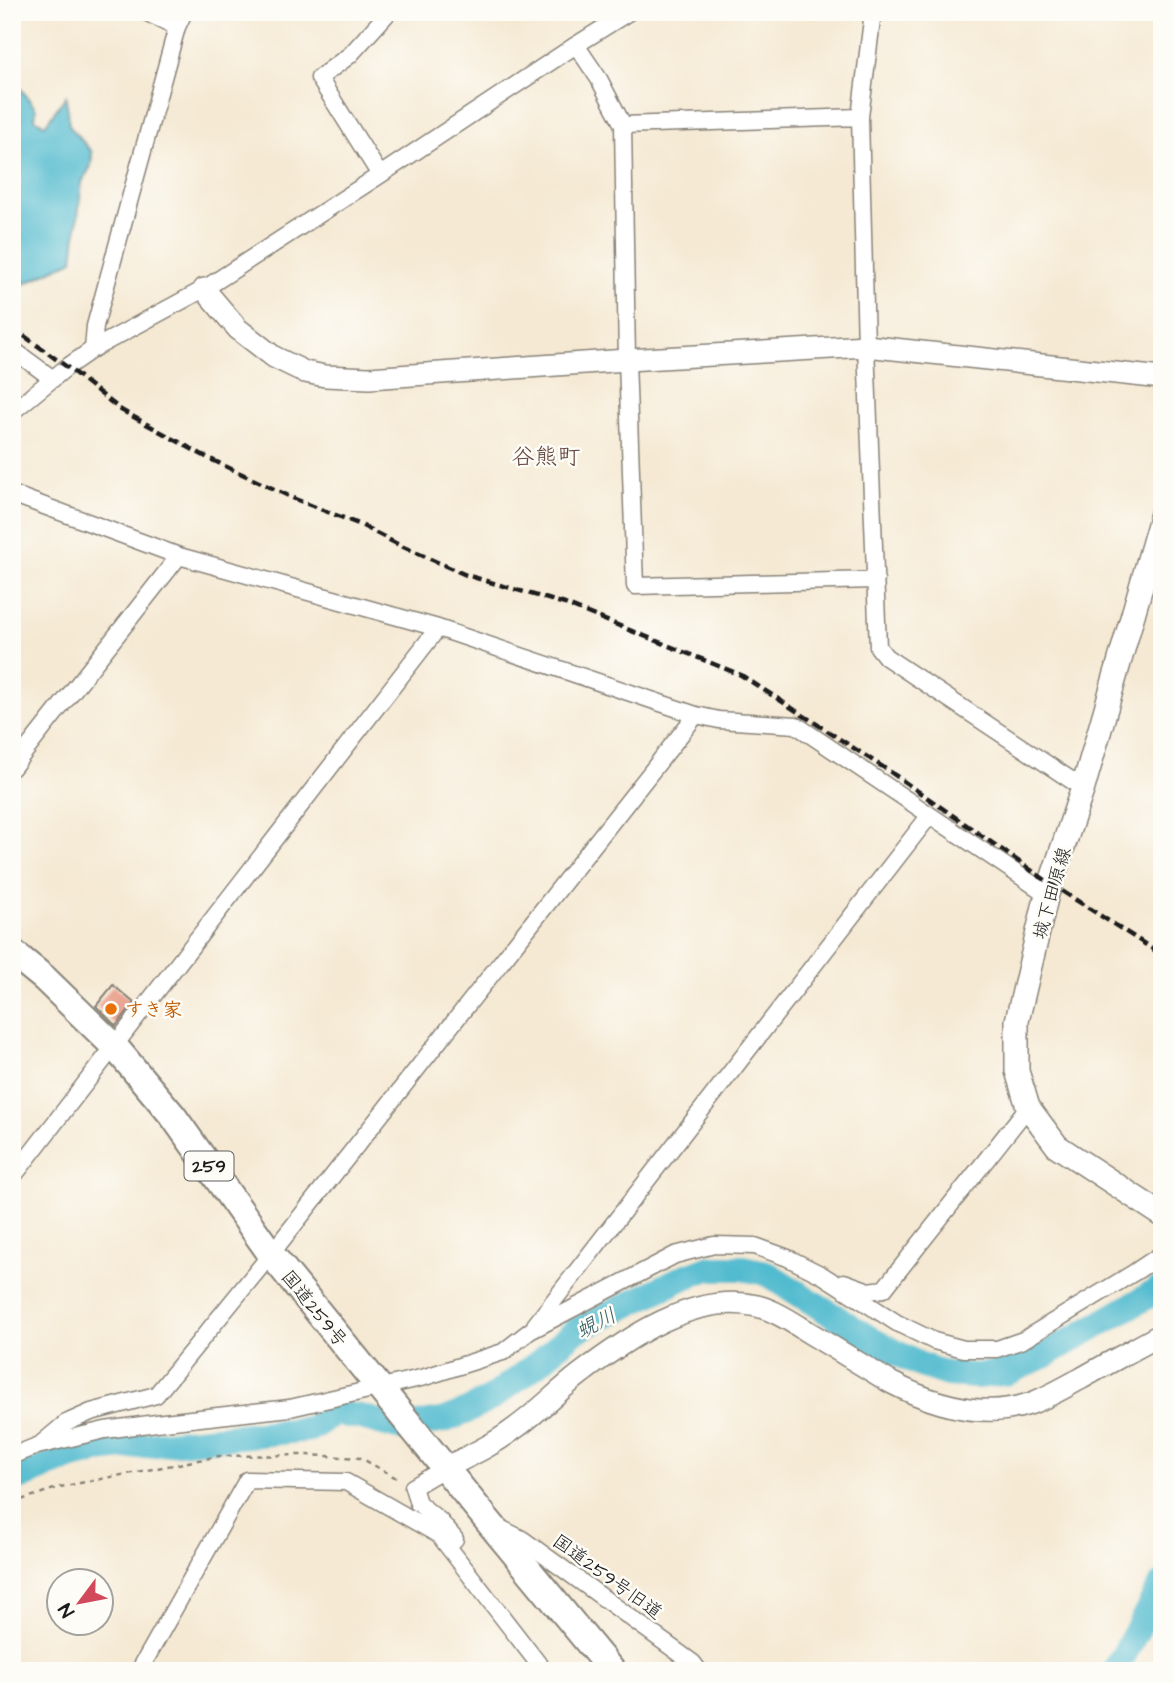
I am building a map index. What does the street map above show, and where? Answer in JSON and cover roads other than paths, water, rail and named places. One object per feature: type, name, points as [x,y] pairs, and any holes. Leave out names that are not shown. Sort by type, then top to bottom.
[{"type":"highway","name":"国道259号","points":[[12,952],[44,978],[115,1047],[173,1116],[271,1254],[612,1671]]},
{"type":"main road","name":"城下田原線","points":[[1162,514],[1083,788],[1047,894],[1017,1021],[1017,1070],[1028,1107],[1057,1146],[1162,1215]]},
{"type":"street","points":[[93,349],[94,326],[180,20],[145,12]]},
{"type":"street","points":[[380,174],[319,78],[350,55],[387,14],[385,12]]},
{"type":"street","points":[[12,412],[93,349],[204,289],[576,45],[607,18],[629,12]]},
{"type":"street","points":[[873,12],[860,117],[878,648],[886,657],[1083,788]]},
{"type":"street","points":[[576,45],[599,79],[623,125],[627,360],[635,586],[876,580]]},
{"type":"street","points":[[623,125],[860,117]]},
{"type":"street","points":[[204,289],[238,329],[274,357],[305,372],[325,376],[369,378],[866,346],[1162,377]]},
{"type":"street","points":[[12,349],[52,379]]},
{"type":"street","points":[[12,494],[179,556],[438,628],[695,715],[719,720],[796,725],[1047,894]]},
{"type":"street","points":[[12,768],[179,556]]},
{"type":"street","points":[[12,1178],[438,628]]},
{"type":"street","points":[[37,1447],[66,1423],[91,1412],[156,1395],[271,1254],[695,715]]},
{"type":"street","points":[[530,1331],[930,815]]},
{"type":"street","points":[[822,1275],[869,1290],[884,1289],[1028,1107]]},
{"type":"street","points":[[12,1455],[105,1430],[290,1408],[384,1392],[503,1352],[530,1331],[676,1255],[714,1245],[755,1246],[788,1258],[822,1275],[897,1323],[934,1341],[964,1349],[997,1349],[1024,1339],[1162,1254]]},
{"type":"street","points":[[490,1600],[494,1587],[440,1521],[418,1503],[413,1487],[514,1430],[578,1376],[631,1338],[682,1312],[700,1306],[729,1303],[755,1305],[778,1313],[908,1391],[950,1406],[978,1411],[1007,1410],[1030,1404],[1162,1334]]},
{"type":"street","points":[[139,1671],[247,1480],[346,1482],[439,1535],[544,1671]]},
{"type":"street","name":"国道259号旧道","points":[[488,1521],[522,1539],[693,1663],[699,1671]]},
{"type":"water","points":[[15,81],[36,109],[35,119],[45,125],[66,96],[69,126],[92,152],[91,166],[82,182],[73,260],[12,290],[12,93]]},
{"type":"waterway","name":"蜆川","points":[[12,1481],[59,1461],[105,1449],[310,1429],[334,1413],[401,1428],[445,1420],[490,1399],[575,1331],[684,1277],[709,1268],[743,1268],[766,1273],[872,1340],[920,1365],[947,1374],[977,1376],[1009,1372],[1042,1357],[1162,1288]]},
{"type":"waterway","points":[[1115,1671],[1162,1584]]},
{"type":"railway","points":[[12,327],[121,410],[208,458],[295,499],[361,525],[466,575],[565,604],[741,675],[889,771],[1051,884],[1162,955]]},
{"type":"place","name":"すき家","points":[[111,1009]]},
{"type":"district","name":"谷熊町","points":[[546,456]]}]
